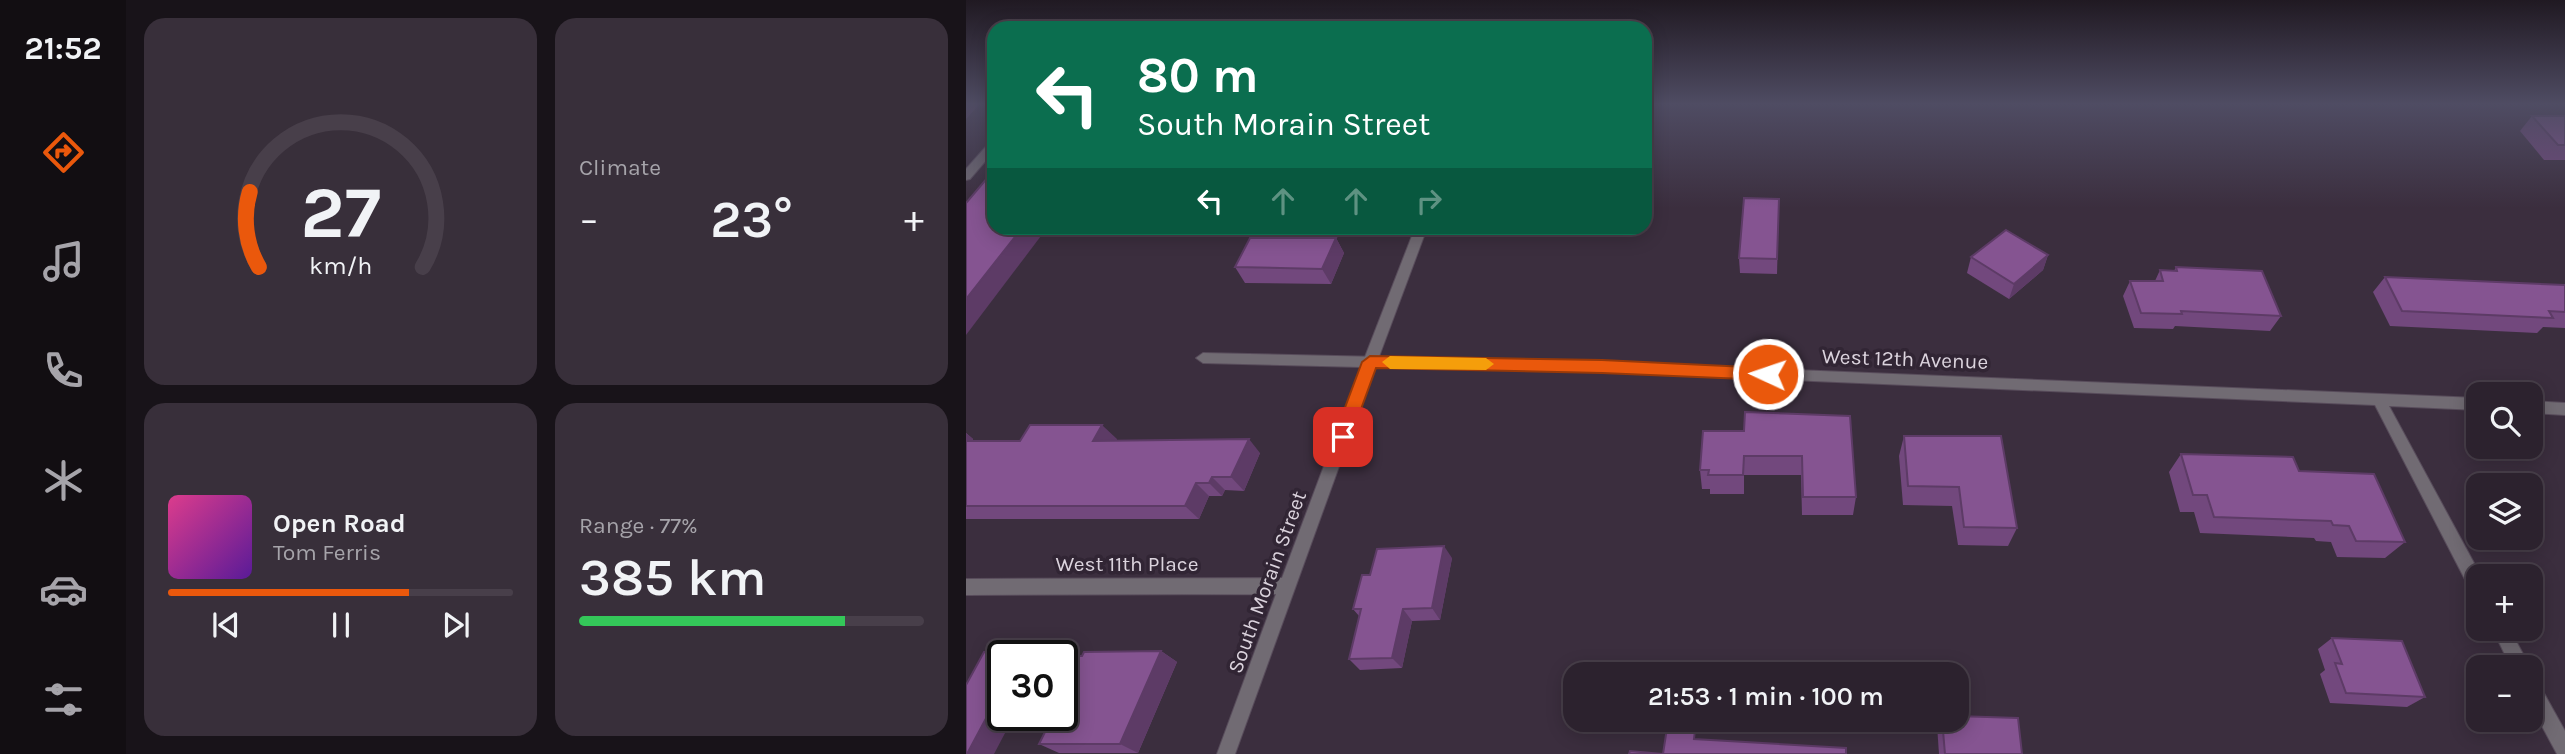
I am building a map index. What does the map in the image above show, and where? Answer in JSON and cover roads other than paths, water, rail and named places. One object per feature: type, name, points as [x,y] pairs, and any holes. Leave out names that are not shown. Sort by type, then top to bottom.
[{"type":"street","points":[[966,176],[987,152]]},
{"type":"street","name":"South Morain Street","points":[[1226,754],[1418,235]]},
{"type":"street","name":"West 12th Avenue","points":[[1203,358],[1602,367],[2466,404]]},
{"type":"street","points":[[2379,400],[2466,564]]},
{"type":"street","points":[[2543,407],[2565,408]]},
{"type":"street","name":"West 11th Place","points":[[966,587],[1288,586]]},
{"type":"street","points":[[2543,709],[2565,750]]}]
